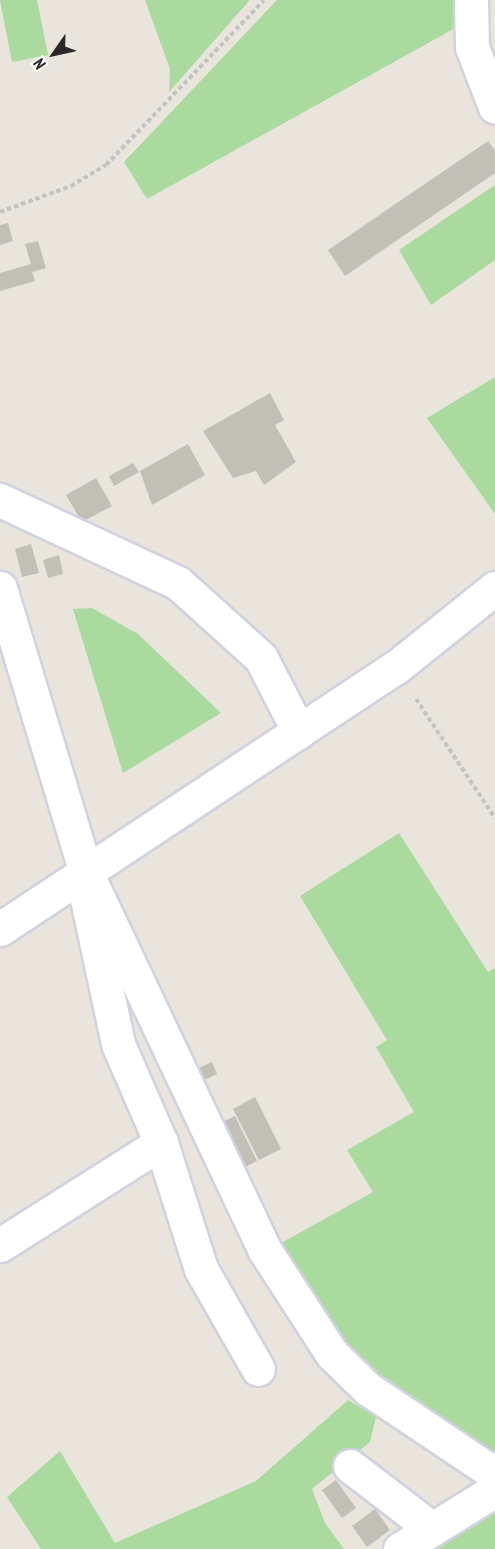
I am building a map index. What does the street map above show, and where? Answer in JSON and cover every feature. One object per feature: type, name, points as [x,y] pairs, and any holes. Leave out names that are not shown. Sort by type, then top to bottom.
[{"type":"street","points":[[471,0],[472,47],[495,107]]},
{"type":"street","points":[[0,500],[178,583],[261,658],[299,732]]},
{"type":"street","points":[[0,588],[85,870],[264,1249],[298,1309],[332,1354],[368,1389],[495,1474]]},
{"type":"street","points":[[0,929],[85,870],[395,668],[495,588]]},
{"type":"street","points":[[85,870],[88,916],[118,1044],[161,1143],[201,1269],[258,1369]]},
{"type":"street","points":[[0,1245],[161,1143]]},
{"type":"street","points":[[350,1466],[432,1529]]},
{"type":"street","points":[[400,1549],[495,1490]]},
{"type":"path","points":[[0,212],[71,186],[106,165],[264,0]]},
{"type":"path","points":[[395,668],[495,818]]},
{"type":"green space","points":[[0,0],[37,0],[48,55],[12,62]]},
{"type":"green space","points":[[145,0],[249,1],[169,92],[170,69]]},
{"type":"green space","points":[[277,0],[458,0],[457,27],[147,199],[124,162]]},
{"type":"green space","points":[[495,185],[495,260],[431,305],[399,250]]},
{"type":"green space","points":[[495,377],[495,514],[427,418]]},
{"type":"green space","points":[[92,608],[138,634],[221,713],[123,773],[73,609]]},
{"type":"green space","points":[[399,833],[488,972],[495,968],[495,1462],[342,1350],[274,1247],[373,1192],[347,1150],[414,1112],[376,1047],[387,1040],[300,896]]},
{"type":"green space","points":[[348,1400],[376,1417],[370,1442],[312,1489],[325,1523],[344,1549],[41,1549],[7,1497],[60,1451],[115,1543],[256,1481]]},
{"type":"green space","points":[[495,1505],[495,1549],[427,1549]]},
{"type":"building","points":[[488,141],[495,151],[495,173],[345,276],[328,250]]},
{"type":"building","points":[[8,223],[13,241],[0,245],[0,225]]},
{"type":"building","points":[[38,241],[46,268],[32,272],[35,281],[0,291],[0,273],[31,264],[25,244]]},
{"type":"building","points":[[270,393],[284,420],[275,425],[296,462],[264,485],[256,471],[233,478],[203,431]]},
{"type":"building","points":[[188,444],[205,475],[152,505],[140,471]]},
{"type":"building","points":[[133,463],[139,472],[114,486],[109,476]]},
{"type":"building","points":[[96,478],[112,506],[82,522],[66,495]]},
{"type":"building","points":[[31,544],[39,573],[22,577],[15,549]]},
{"type":"building","points":[[59,555],[63,574],[48,578],[43,560]]},
{"type":"building","points":[[212,1062],[217,1074],[200,1082],[194,1070]]},
{"type":"building","points":[[255,1097],[281,1149],[259,1160],[233,1109]]},
{"type":"building","points":[[235,1116],[257,1161],[236,1172],[214,1126]]},
{"type":"building","points":[[336,1480],[356,1508],[342,1518],[322,1490]]},
{"type":"building","points":[[375,1509],[390,1530],[367,1547],[352,1526]]}]
